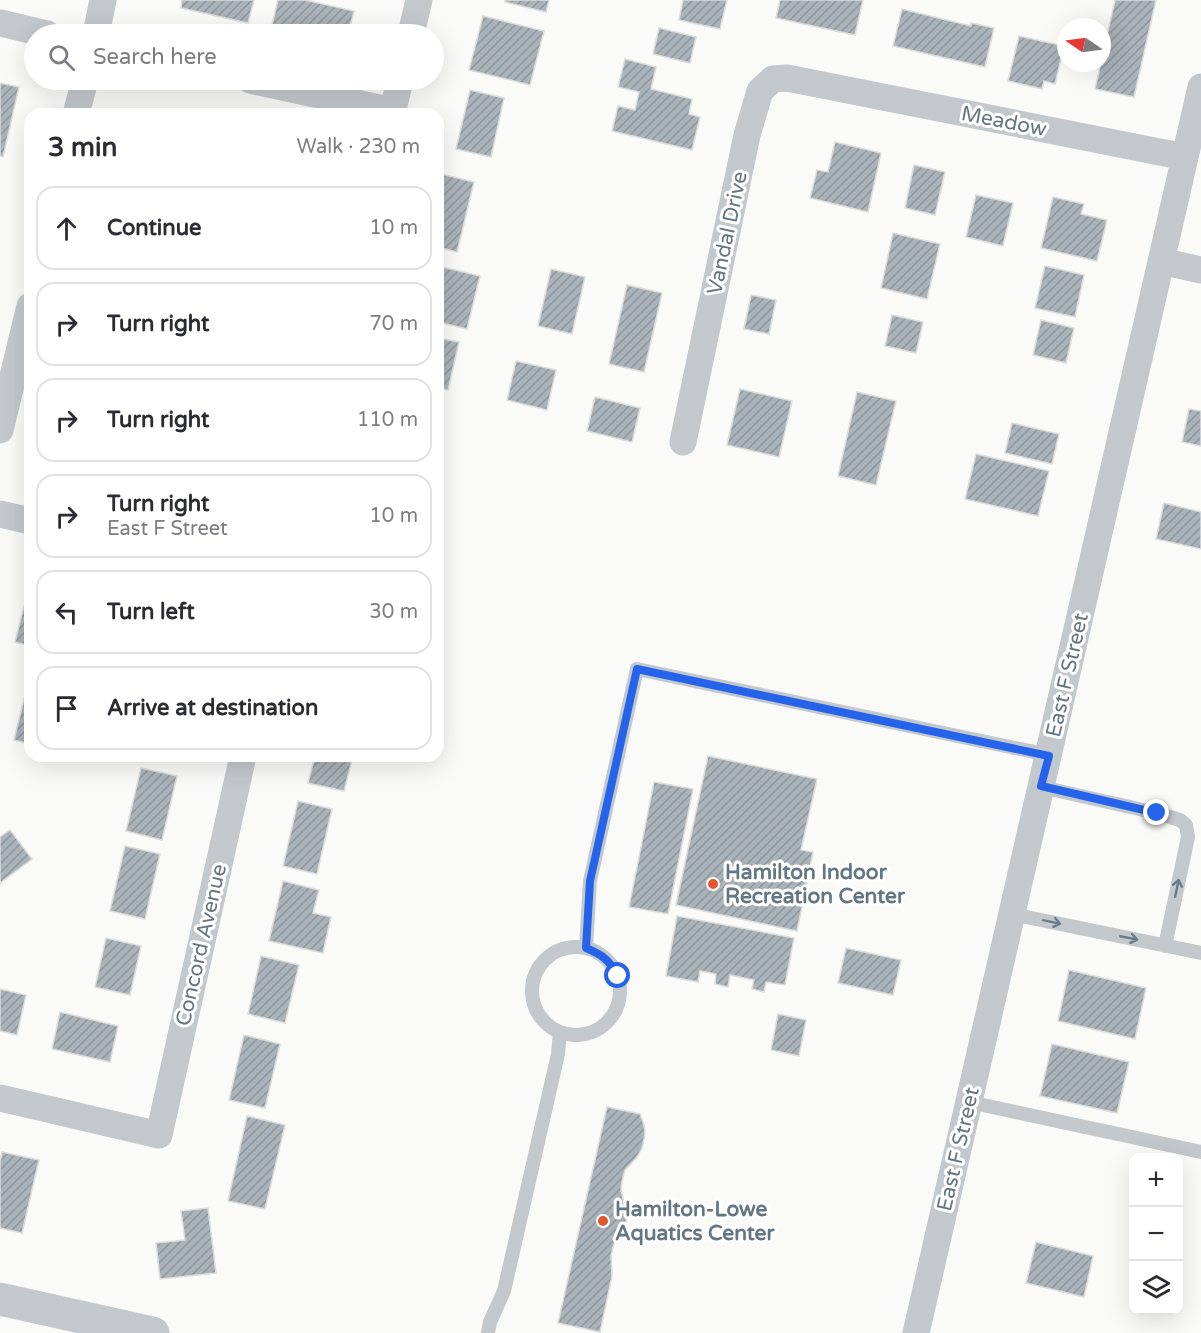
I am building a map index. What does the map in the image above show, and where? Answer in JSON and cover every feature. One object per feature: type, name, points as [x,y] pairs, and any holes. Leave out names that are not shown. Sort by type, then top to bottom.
[{"type":"street","points":[[98,24],[103,0]]},
{"type":"street","points":[[413,24],[419,0]]},
{"type":"street","points":[[0,24],[24,29]]},
{"type":"street","name":"Vandal Drive","points":[[683,442],[747,135],[760,91],[773,79],[786,78],[822,85]]},
{"type":"street","name":"Meadow","points":[[822,85],[1185,157]]},
{"type":"street","name":"East F Street","points":[[916,1333],[1201,87]]},
{"type":"street","points":[[78,108],[82,90]]},
{"type":"street","points":[[295,90],[375,108]]},
{"type":"street","points":[[394,108],[398,90]]},
{"type":"street","points":[[1161,261],[1201,270]]},
{"type":"street","points":[[0,430],[24,331]]},
{"type":"street","points":[[0,514],[24,520]]},
{"type":"street","name":"Concord Avenue","points":[[0,1098],[159,1135],[242,762]]},
{"type":"street","points":[[0,1299],[153,1333]]},
{"type":"lane","points":[[586,948],[590,881],[637,669],[1049,756]]},
{"type":"lane","points":[[1041,786],[1157,813],[1180,820],[1186,825],[1188,837],[1166,946]]},
{"type":"lane","points":[[1012,914],[1201,953]]},
{"type":"lane","points":[[572,947],[586,948],[600,953],[611,963],[618,976],[620,990],[618,1004],[612,1017],[601,1028],[588,1034],[574,1035],[560,1032],[547,1024],[538,1013],[533,999],[533,985],[537,971],[546,959],[558,951],[572,947]]},
{"type":"lane","points":[[488,1333],[490,1322],[504,1291],[558,1054],[560,1032]]},
{"type":"lane","points":[[969,1102],[1201,1152]]},
{"type":"building","points":[[182,0],[254,0],[248,23],[181,8]]},
{"type":"building","points":[[278,0],[305,0],[354,11],[351,24],[272,24]]},
{"type":"building","points":[[505,0],[549,0],[546,12],[505,2]]},
{"type":"building","points":[[683,0],[727,0],[720,29],[679,20]]},
{"type":"building","points":[[780,0],[863,0],[855,35],[776,18]]},
{"type":"building","points":[[1115,0],[1156,0],[1134,97],[1095,89],[1099,72],[1111,72],[1111,18]]},
{"type":"building","points":[[902,9],[971,26],[971,23],[994,28],[985,67],[893,46]]},
{"type":"building","points":[[483,16],[544,31],[530,85],[469,70]]},
{"type":"building","points":[[659,28],[696,37],[690,63],[653,54]]},
{"type":"building","points":[[1019,36],[1057,44],[1058,72],[1055,84],[1044,81],[1042,89],[1008,81]]},
{"type":"building","points":[[625,59],[656,67],[651,89],[692,99],[689,114],[700,117],[692,150],[612,131],[618,106],[635,110],[639,92],[618,87]]},
{"type":"building","points":[[0,83],[19,87],[3,157],[0,156]]},
{"type":"building","points":[[470,90],[504,98],[491,157],[456,149]]},
{"type":"building","points":[[835,142],[881,153],[868,212],[810,198],[817,170],[828,172]]},
{"type":"building","points":[[914,165],[945,172],[935,215],[905,208]]},
{"type":"building","points":[[444,175],[474,182],[457,252],[444,249]]},
{"type":"building","points":[[976,195],[1013,203],[1003,246],[966,237]]},
{"type":"building","points":[[1053,197],[1084,204],[1081,214],[1107,220],[1097,261],[1041,248]]},
{"type":"building","points":[[893,233],[940,244],[927,299],[881,288]]},
{"type":"building","points":[[1045,266],[1084,275],[1075,317],[1035,308]]},
{"type":"building","points":[[444,267],[480,276],[467,329],[444,323]]},
{"type":"building","points":[[551,269],[585,277],[572,334],[538,326]]},
{"type":"building","points":[[627,285],[662,293],[644,372],[609,364]]},
{"type":"building","points":[[751,295],[776,300],[769,334],[744,329]]},
{"type":"building","points":[[892,315],[923,322],[916,353],[885,346]]},
{"type":"building","points":[[1041,320],[1074,328],[1066,363],[1033,355]]},
{"type":"building","points":[[444,339],[459,342],[448,390],[444,389]]},
{"type":"building","points":[[516,361],[556,370],[547,410],[507,400]]},
{"type":"building","points":[[740,389],[792,401],[779,457],[727,445]]},
{"type":"building","points":[[857,392],[896,401],[876,485],[838,476]]},
{"type":"building","points":[[595,397],[640,408],[632,442],[587,431]]},
{"type":"building","points":[[1189,409],[1201,411],[1201,446],[1182,442]]},
{"type":"building","points":[[1012,423],[1059,434],[1052,464],[1005,453]]},
{"type":"building","points":[[976,454],[1049,471],[1038,516],[965,499]]},
{"type":"building","points":[[1164,503],[1201,512],[1201,549],[1156,539]]},
{"type":"building","points":[[24,606],[24,644],[15,642]]},
{"type":"building","points":[[24,699],[24,742],[14,740]]},
{"type":"building","points":[[708,756],[817,779],[801,850],[813,852],[797,931],[676,905]]},
{"type":"building","points":[[313,762],[351,762],[344,791],[308,783]]},
{"type":"building","points":[[141,768],[177,776],[162,840],[126,831]]},
{"type":"building","points":[[654,782],[693,789],[668,914],[629,907]]},
{"type":"building","points":[[298,801],[332,809],[317,874],[283,866]]},
{"type":"building","points":[[10,830],[32,859],[0,883],[0,837]]},
{"type":"building","points":[[125,846],[160,854],[145,919],[110,911]]},
{"type":"building","points":[[283,881],[319,890],[313,913],[331,917],[323,953],[269,941]]},
{"type":"building","points":[[677,916],[794,938],[785,985],[766,982],[764,992],[752,989],[754,980],[730,975],[728,987],[715,984],[716,974],[700,971],[698,982],[666,976]]},
{"type":"building","points":[[106,938],[141,946],[130,995],[95,987]]},
{"type":"building","points":[[846,948],[901,960],[893,995],[838,983]]},
{"type":"building","points":[[261,956],[299,965],[285,1023],[248,1014]]},
{"type":"building","points":[[1069,970],[1146,988],[1135,1039],[1058,1021]]},
{"type":"building","points":[[0,989],[26,995],[17,1035],[0,1031]]},
{"type":"building","points":[[60,1012],[118,1026],[110,1062],[52,1049]]},
{"type":"building","points":[[778,1014],[806,1020],[799,1056],[771,1050]]},
{"type":"building","points":[[244,1035],[280,1044],[265,1108],[229,1100]]},
{"type":"building","points":[[1052,1044],[1129,1062],[1117,1113],[1040,1096]]},
{"type":"building","name":"Hamilton-Lowe Aquatics Center","points":[[607,1107],[640,1114],[645,1134],[642,1148],[625,1170],[622,1181],[621,1190],[627,1216],[625,1226],[614,1244],[611,1255],[612,1276],[600,1332],[558,1323]]},
{"type":"building","points":[[247,1116],[285,1125],[265,1209],[228,1201]]},
{"type":"building","points":[[2,1152],[39,1160],[22,1233],[0,1228]]},
{"type":"building","points":[[208,1208],[216,1273],[160,1279],[156,1243],[185,1240],[181,1211]]},
{"type":"building","points":[[1036,1242],[1093,1256],[1084,1297],[1026,1283]]},
{"type":"place","name":"Hamilton Indoor Recreation Center","points":[[713,884]]},
{"type":"place","name":"Hamilton-Lowe Aquatics Center","points":[[603,1221]]},
{"type":"route","points":[[618,976],[611,963],[600,953],[586,948],[587,920],[590,881],[637,669],[1049,756],[1041,786],[1157,813]]}]
